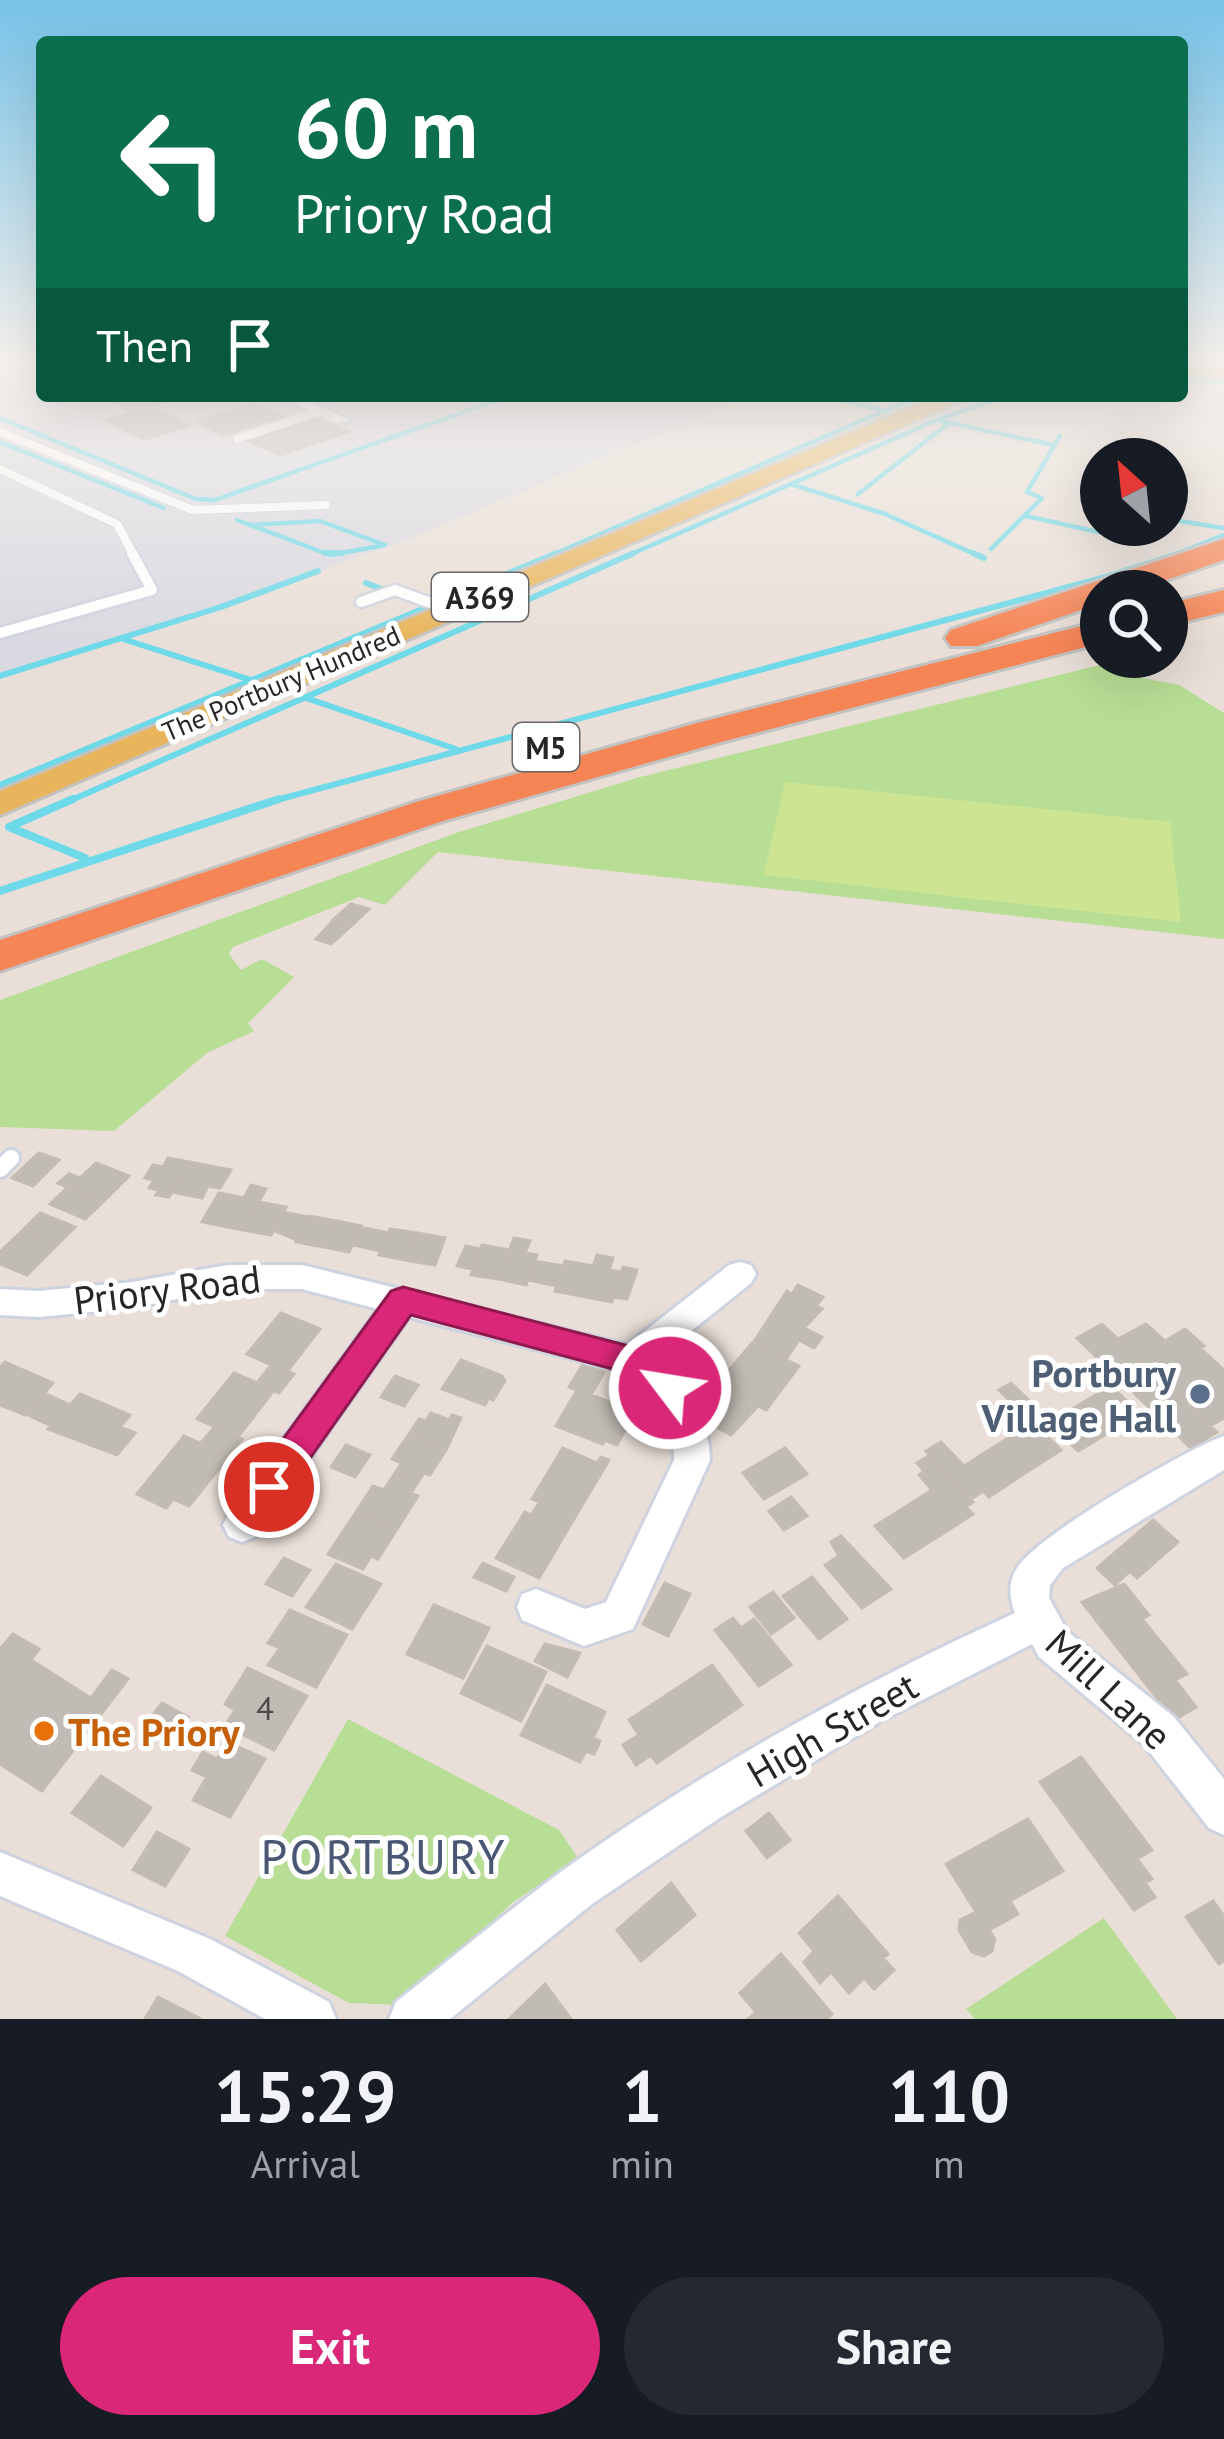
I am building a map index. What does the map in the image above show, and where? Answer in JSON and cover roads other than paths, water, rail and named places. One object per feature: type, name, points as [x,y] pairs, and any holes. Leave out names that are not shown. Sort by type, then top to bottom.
[{"type":"highway","name":"M5","points":[[942,646],[1224,549]]},
{"type":"highway","points":[[1188,583],[1224,573]]},
{"type":"highway","points":[[1188,610],[1224,601]]},
{"type":"highway","name":"M5","points":[[0,921],[214,847],[544,748],[1080,613]]},
{"type":"highway","points":[[1188,626],[1224,617]]},
{"type":"highway","name":"M5","points":[[0,956],[430,811],[1080,637]]},
{"type":"highway","name":"M5","points":[[831,701],[1080,651]]},
{"type":"main road","name":"The Portbury Hundred","points":[[0,804],[812,455]]},
{"type":"street","name":"Priory Road","points":[[0,1302],[92,1300],[264,1274],[302,1277],[632,1360],[658,1372],[670,1388],[692,1447],[688,1474],[619,1616],[584,1628],[536,1607]]},
{"type":"street","points":[[632,1360],[740,1274]]},
{"type":"street","points":[[242,1525],[403,1300]]},
{"type":"street","points":[[1038,1622],[1029,1600],[1031,1579],[1050,1556],[1224,1451]]},
{"type":"street","name":"Mill Lane","points":[[1038,1622],[1075,1665],[1159,1731],[1224,1814]]},
{"type":"street","name":"High Street","points":[[413,2019],[598,1873],[784,1753],[952,1660],[1038,1622]]},
{"type":"street","points":[[0,1874],[194,1955],[313,2019]]},
{"type":"lane","points":[[57,455],[193,510],[326,505]]},
{"type":"lane","points":[[0,469],[117,524],[152,590],[0,633]]},
{"type":"lane","points":[[361,602],[395,590],[450,610]]},
{"type":"waterway","points":[[33,455],[164,508]]},
{"type":"waterway","points":[[90,455],[196,499],[215,500],[342,455]]},
{"type":"waterway","points":[[555,554],[782,455]]},
{"type":"waterway","points":[[791,484],[857,455]]},
{"type":"waterway","points":[[858,494],[908,455]]},
{"type":"waterway","points":[[991,549],[1042,498],[1027,492],[1049,455]]},
{"type":"waterway","points":[[627,556],[791,484]]},
{"type":"waterway","points":[[791,484],[885,514],[979,556]]},
{"type":"waterway","points":[[1026,516],[1080,528]]},
{"type":"waterway","points":[[237,520],[330,555],[341,553]]},
{"type":"waterway","points":[[251,525],[320,521],[385,545],[341,553]]},
{"type":"waterway","points":[[1188,522],[1224,528]]},
{"type":"waterway","points":[[1172,556],[1224,535]]},
{"type":"waterway","points":[[325,553],[341,553]]},
{"type":"waterway","points":[[67,802],[634,553]]},
{"type":"waterway","points":[[973,553],[984,558]]},
{"type":"waterway","points":[[1172,556],[1180,553]]},
{"type":"waterway","points":[[0,785],[555,554]]},
{"type":"waterway","points":[[550,556],[555,554]]},
{"type":"waterway","points":[[274,801],[1172,556]]},
{"type":"waterway","points":[[0,676],[221,607],[318,571]]},
{"type":"waterway","points":[[366,583],[389,592]]},
{"type":"waterway","points":[[123,639],[251,680]]},
{"type":"waterway","points":[[306,698],[456,749]]},
{"type":"waterway","points":[[73,799],[9,827],[85,858]]},
{"type":"waterway","points":[[274,801],[279,799]]},
{"type":"waterway","points":[[0,891],[274,801]]},
{"type":"waterway","points":[[269,802],[274,801]]},
{"type":"place","name":"Portbury Village Hall","points":[[1200,1394]]},
{"type":"place","name":"The Priory","points":[[44,1731]]},
{"type":"district","name":"PORTBURY","points":[[384,1856]]}]
